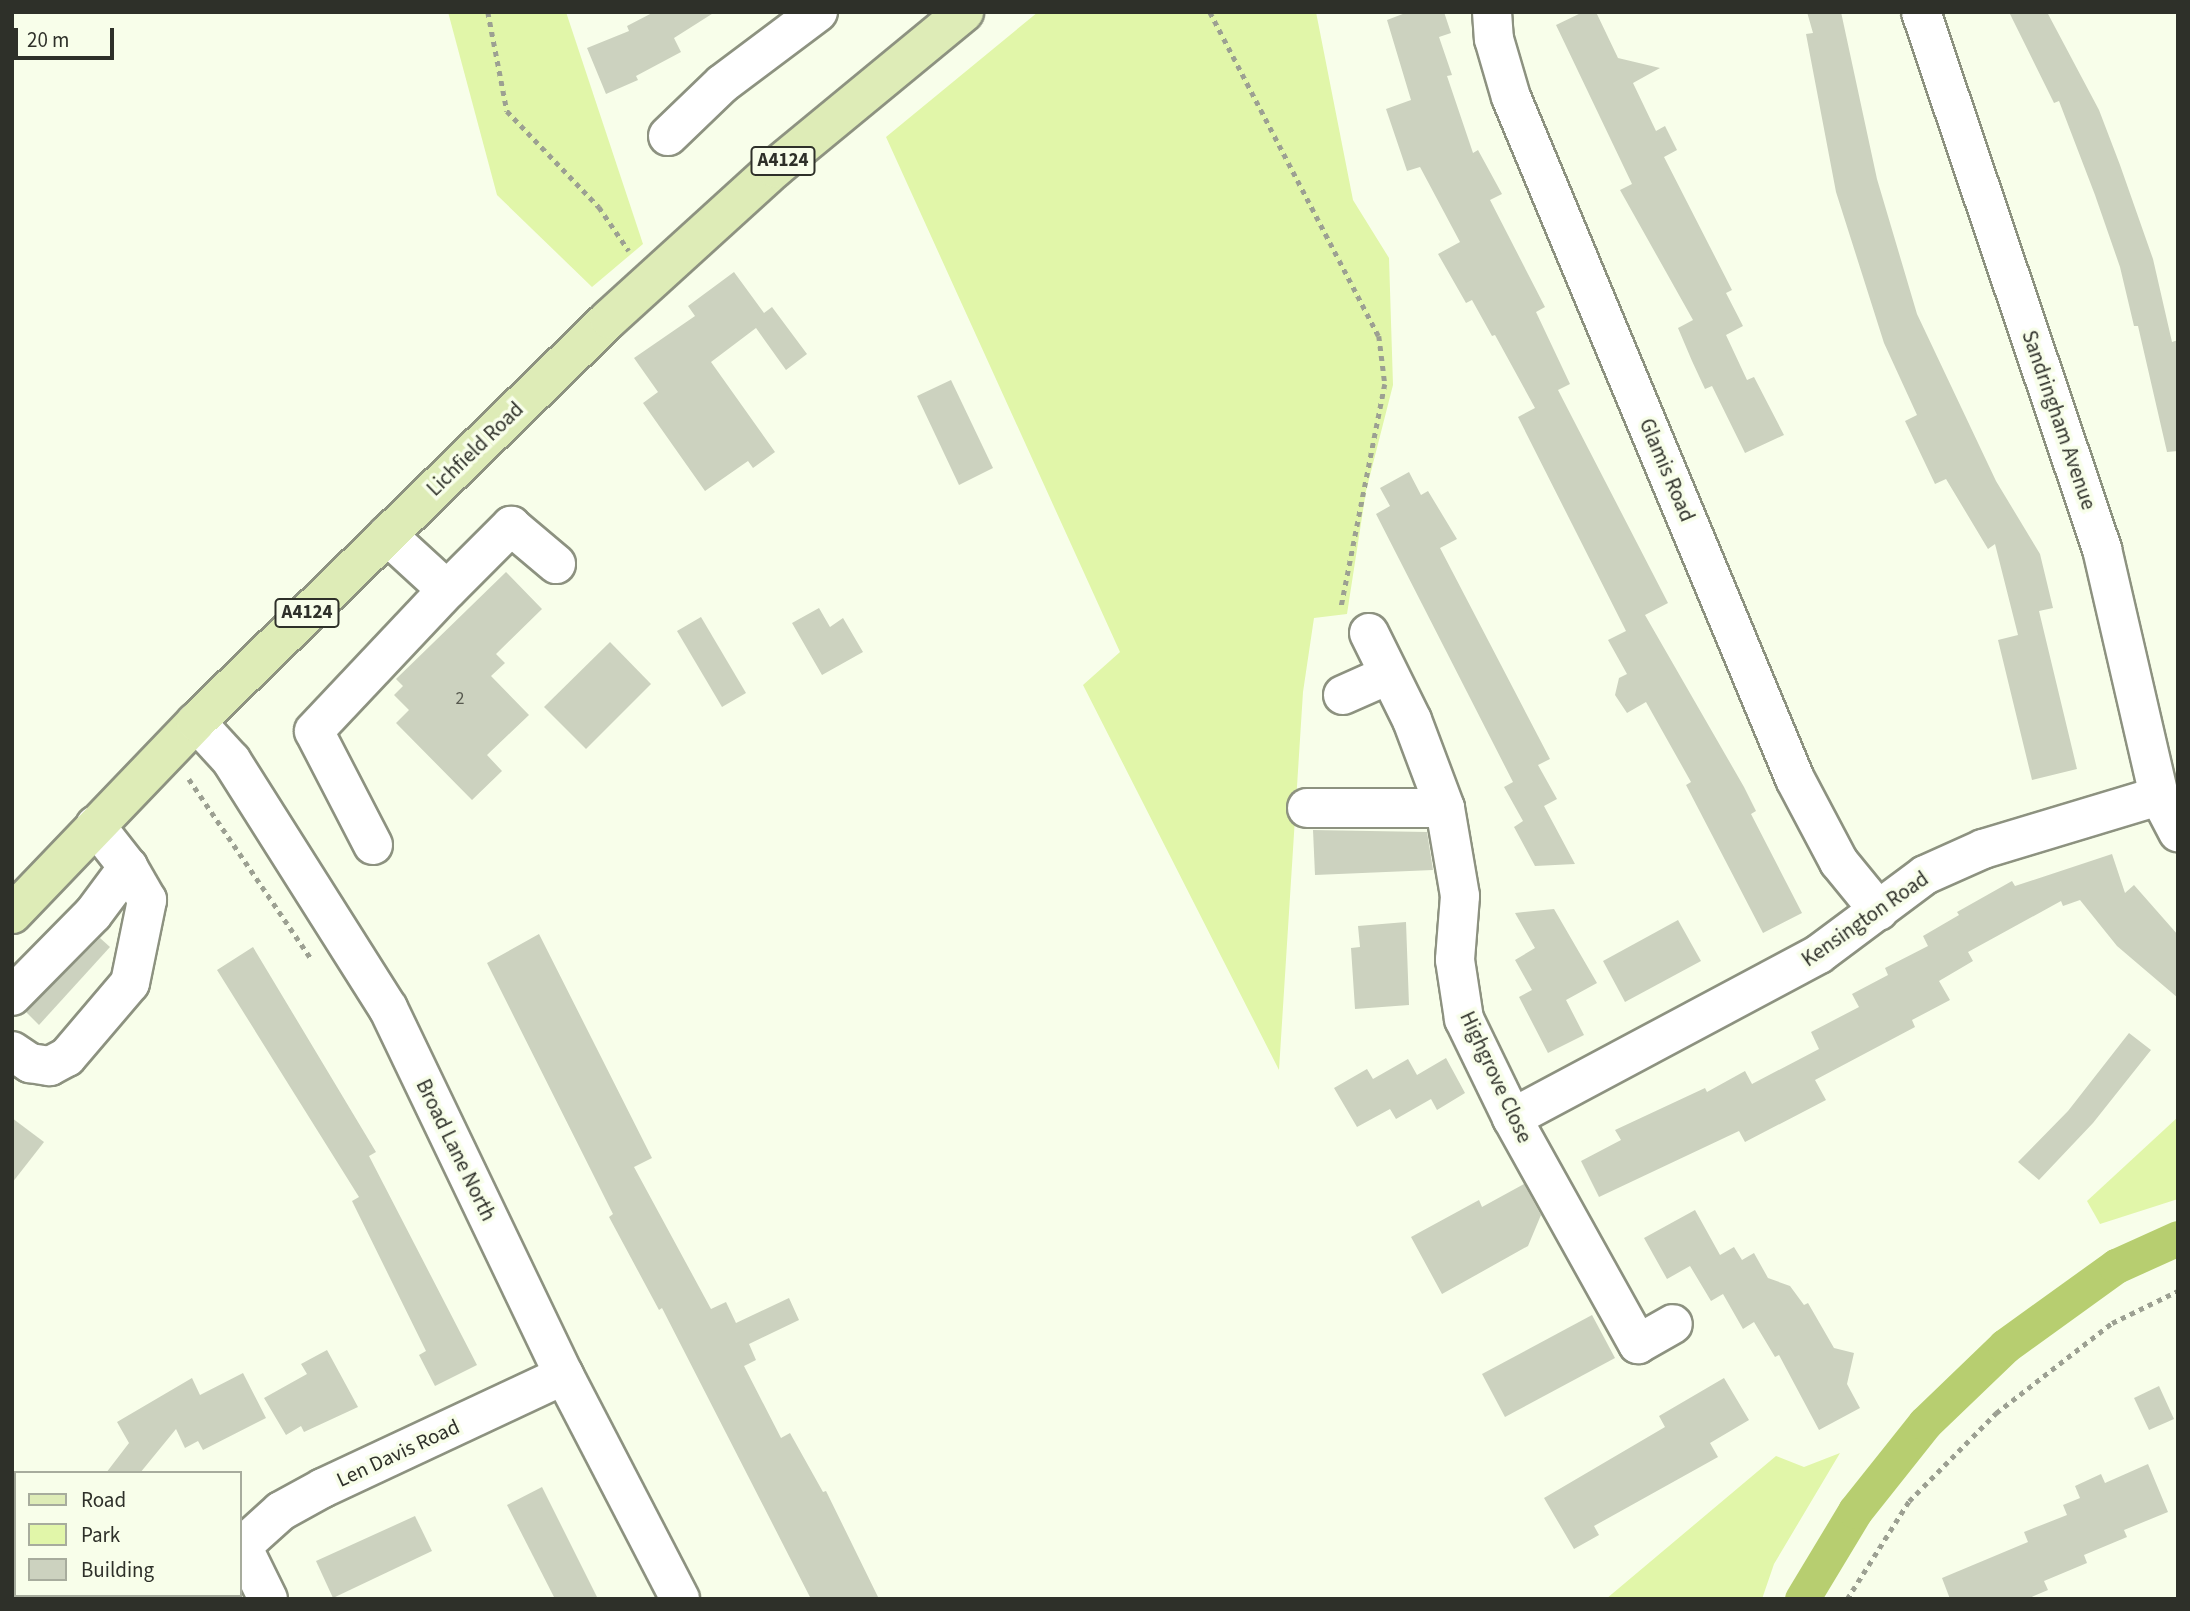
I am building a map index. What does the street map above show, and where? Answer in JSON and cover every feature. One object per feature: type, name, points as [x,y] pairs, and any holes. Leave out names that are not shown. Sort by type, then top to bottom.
[{"type":"main road","name":"Lichfield Road","points":[[12,914],[197,722],[650,281],[775,168],[964,12]]},
{"type":"street","points":[[668,135],[722,84],[818,12]]},
{"type":"street","name":"Glamis Road","points":[[1492,12],[1494,39],[1511,97],[1795,779],[1839,862],[1879,911]]},
{"type":"street","name":"Sandringham Avenue","points":[[1921,12],[2102,549],[2159,796],[2178,832]]},
{"type":"street","points":[[373,845],[313,732],[511,526],[556,564]]},
{"type":"street","points":[[387,535],[447,590]]},
{"type":"street","name":"Highgrove Close","points":[[1369,633],[1412,720],[1445,808],[1460,896],[1455,960],[1464,1019],[1512,1118],[1637,1344],[1673,1324]]},
{"type":"street","points":[[1343,695],[1388,675]]},
{"type":"street","name":"Broad Lane North","points":[[197,722],[231,760],[388,1008],[564,1376],[680,1599]]},
{"type":"street","name":"Kensington Road","points":[[1512,1118],[1819,954],[1926,875],[1973,853],[2159,796]]},
{"type":"street","points":[[1307,808],[1445,808]]},
{"type":"street","points":[[12,1051],[30,1063],[50,1066],[67,1057],[130,983],[147,900],[128,867],[96,825]]},
{"type":"street","points":[[12,996],[93,914],[128,867]]},
{"type":"street","name":"Len Davis Road","points":[[242,1546],[281,1511],[323,1488],[564,1376]]},
{"type":"street","points":[[242,1549],[268,1599]]},
{"type":"path","points":[[488,12],[507,111],[599,207],[650,281]]},
{"type":"path","points":[[1210,12],[1379,336],[1385,384],[1337,631],[1369,633]]},
{"type":"path","points":[[170,750],[317,968]]},
{"type":"path","points":[[1847,1599],[1909,1501],[1996,1413],[2112,1323],[2178,1291]]},
{"type":"green space","points":[[448,12],[566,12],[643,244],[592,287],[497,195]]},
{"type":"green space","points":[[1038,12],[1316,12],[1353,200],[1389,258],[1393,385],[1366,491],[1347,614],[1314,618],[1303,692],[1279,1070],[1083,685],[1120,652],[886,137]]},
{"type":"green space","points":[[2178,1117],[2178,1199],[2100,1224],[2087,1201]]},
{"type":"green space","points":[[1840,1453],[1774,1564],[1762,1599],[1606,1599],[1776,1456],[1804,1467]]},
{"type":"building","points":[[654,12],[715,12],[674,38],[681,52],[636,76],[638,80],[606,94],[587,48],[629,31],[627,26]]},
{"type":"building","points":[[1408,12],[1444,12],[1451,33],[1439,37],[1452,75],[1447,76],[1473,153],[1478,150],[1502,194],[1490,200],[1545,307],[1536,312],[1570,384],[1558,390],[1668,603],[1645,615],[1744,787],[1756,811],[1751,814],[1802,913],[1763,933],[1686,785],[1691,782],[1646,702],[1627,713],[1615,695],[1619,678],[1627,674],[1608,640],[1626,631],[1518,417],[1535,408],[1495,335],[1492,336],[1472,300],[1466,303],[1438,254],[1460,242],[1420,167],[1407,171],[1386,109],[1411,100],[1387,20]]},
{"type":"building","points":[[1583,12],[1596,12],[1618,58],[1660,68],[1633,83],[1656,131],[1665,126],[1677,150],[1664,157],[1732,290],[1726,293],[1743,326],[1726,335],[1747,380],[1754,377],[1784,435],[1745,453],[1712,386],[1705,389],[1692,361],[1678,328],[1693,320],[1620,190],[1632,184],[1556,25]]},
{"type":"building","points":[[1807,12],[1841,12],[1877,179],[1917,314],[1996,481],[2040,554],[2053,608],[2039,611],[2077,769],[2032,780],[1998,640],[2018,635],[1995,544],[1988,549],[1946,479],[1935,484],[1905,421],[1917,415],[1884,343],[1836,192],[1806,34],[1813,33]]},
{"type":"building","points":[[2009,12],[2047,12],[2099,110],[2153,259],[2172,342],[2178,340],[2178,451],[2167,452],[2138,326],[2134,326],[2120,267],[2059,101],[2054,103]]},
{"type":"building","points":[[734,272],[764,313],[772,307],[807,354],[786,370],[756,328],[711,362],[775,452],[753,468],[748,461],[705,491],[643,403],[658,392],[634,358],[695,316],[688,306]]},
{"type":"building","points":[[951,380],[993,468],[959,485],[917,396]]},
{"type":"building","points":[[1409,472],[1421,495],[1428,491],[1457,539],[1440,548],[1550,759],[1538,765],[1557,799],[1544,806],[1575,864],[1535,866],[1514,827],[1523,821],[1504,787],[1513,782],[1376,514],[1390,506],[1380,488]]},
{"type":"building","points":[[506,572],[542,609],[496,654],[505,663],[491,676],[529,715],[487,755],[502,771],[472,800],[396,723],[409,710],[394,695],[403,686],[396,679]]},
{"type":"building","points":[[819,608],[830,627],[843,618],[863,652],[822,675],[792,623]]},
{"type":"building","points":[[701,617],[746,693],[722,707],[677,631]]},
{"type":"building","points":[[610,642],[651,684],[586,749],[544,707]]},
{"type":"building","points":[[1313,830],[1427,832],[1433,870],[1315,875]]},
{"type":"building","points":[[2112,854],[2125,893],[2134,885],[2178,935],[2178,998],[2117,946],[2080,900],[2063,906],[2061,901],[1968,952],[1973,961],[1939,981],[1950,1000],[1912,1020],[1915,1027],[1815,1080],[1826,1100],[1745,1142],[1739,1131],[1599,1197],[1581,1161],[1621,1140],[1615,1130],[1705,1088],[1707,1092],[1745,1071],[1752,1084],[1819,1049],[1811,1032],[1859,1007],[1852,994],[1888,975],[1885,968],[1928,946],[1923,936],[1959,915],[1957,912],[2012,881],[2015,886]]},
{"type":"building","points":[[1554,909],[1597,983],[1566,1000],[1584,1035],[1548,1053],[1519,997],[1532,990],[1515,960],[1535,948],[1515,913]]},
{"type":"building","points":[[1678,920],[1701,961],[1625,1002],[1603,961]]},
{"type":"building","points":[[1406,922],[1409,1005],[1355,1009],[1351,948],[1360,947],[1358,926]]},
{"type":"building","points":[[539,934],[652,1158],[634,1167],[711,1309],[726,1302],[736,1323],[789,1298],[799,1320],[749,1344],[756,1360],[744,1366],[781,1438],[790,1433],[823,1492],[826,1491],[879,1599],[811,1599],[662,1308],[659,1310],[609,1217],[613,1214],[487,963]]},
{"type":"building","points":[[100,938],[110,947],[39,1025],[26,1012]]},
{"type":"building","points":[[253,947],[376,1152],[369,1156],[477,1365],[435,1386],[419,1355],[426,1351],[352,1201],[359,1197],[217,970]]},
{"type":"building","points":[[2129,1033],[2151,1050],[2093,1123],[2039,1180],[2018,1162],[2068,1111]]},
{"type":"building","points":[[1446,1058],[1465,1093],[1437,1110],[1431,1099],[1396,1119],[1390,1109],[1357,1127],[1334,1088],[1367,1069],[1373,1079],[1408,1059],[1417,1075]]},
{"type":"building","points":[[12,1118],[44,1142],[12,1183]]},
{"type":"building","points":[[1524,1184],[1541,1215],[1528,1246],[1442,1294],[1411,1237],[1479,1200],[1482,1207]]},
{"type":"building","points":[[1695,1210],[1720,1255],[1734,1247],[1742,1260],[1754,1253],[1768,1278],[1790,1286],[1804,1305],[1808,1303],[1834,1348],[1854,1353],[1847,1384],[1860,1408],[1819,1430],[1779,1355],[1775,1357],[1754,1322],[1743,1329],[1723,1294],[1711,1301],[1690,1266],[1667,1279],[1644,1238]]},
{"type":"building","points":[[1592,1315],[1615,1358],[1505,1417],[1482,1374]]},
{"type":"building","points":[[327,1350],[358,1407],[304,1432],[301,1426],[286,1435],[264,1398],[307,1374],[301,1364]]},
{"type":"building","points":[[243,1373],[266,1418],[203,1450],[198,1441],[185,1448],[176,1429],[142,1471],[108,1471],[129,1443],[117,1422],[192,1378],[200,1395]]},
{"type":"building","points":[[1724,1378],[1749,1420],[1710,1443],[1718,1457],[1594,1526],[1599,1535],[1574,1549],[1544,1498],[1665,1427],[1659,1416]]},
{"type":"building","points":[[2159,1386],[2174,1419],[2149,1430],[2134,1398]]},
{"type":"building","points":[[2148,1464],[2168,1512],[2124,1530],[2127,1537],[2084,1555],[2087,1563],[2044,1581],[2048,1590],[2027,1599],[1950,1599],[1942,1578],[2028,1542],[2024,1532],[2067,1515],[2063,1505],[2080,1498],[2075,1486],[2101,1474],[2105,1483]]},
{"type":"building","points":[[542,1487],[598,1599],[555,1599],[507,1505]]},
{"type":"building","points":[[415,1516],[432,1551],[333,1598],[316,1561]]},
{"type":"waterway","points":[[1802,1599],[1855,1511],[1925,1423],[2005,1346],[2116,1266],[2178,1238]]}]
